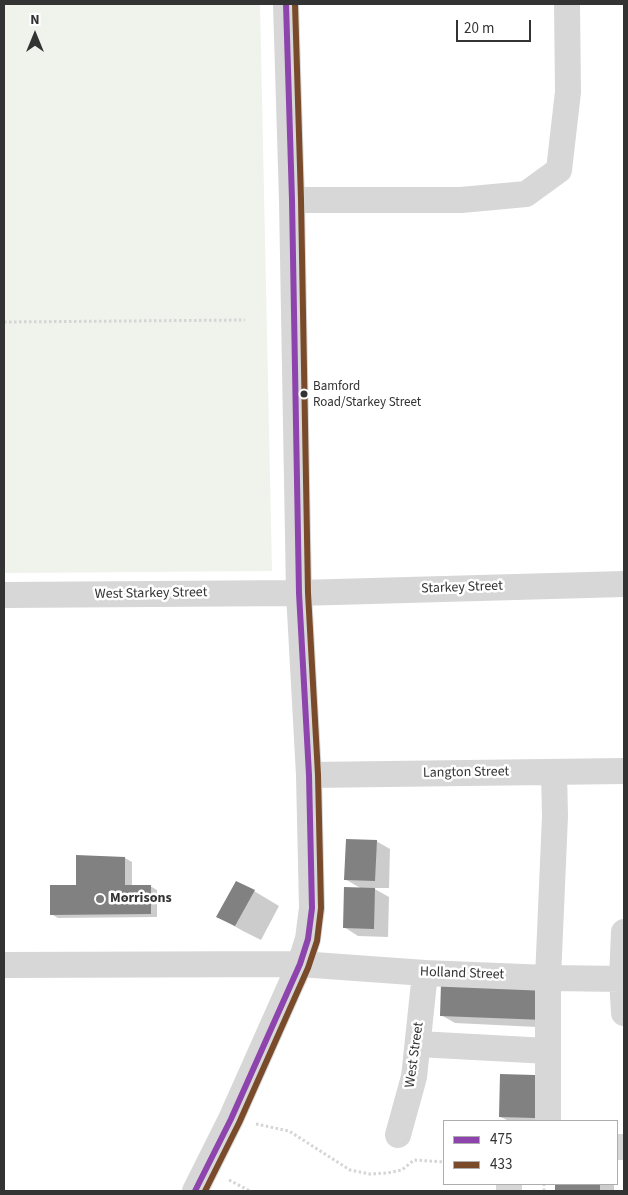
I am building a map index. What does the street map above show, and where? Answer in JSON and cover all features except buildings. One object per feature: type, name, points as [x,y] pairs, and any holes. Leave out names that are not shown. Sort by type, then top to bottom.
[{"type":"street","points":[[195,1191],[231,1118],[300,964],[308,939],[312,908],[299,593],[292,200],[286,4]]},
{"type":"street","points":[[292,200],[461,200],[526,194],[559,170],[568,92],[567,4]]},
{"type":"street","name":"Starkey Street","points":[[299,593],[624,584]]},
{"type":"street","name":"West Starkey Street","points":[[4,595],[299,593]]},
{"type":"street","name":"Langton Street","points":[[308,776],[624,771]]},
{"type":"street","points":[[548,1120],[548,978],[555,816],[554,772]]},
{"type":"street","points":[[624,932],[624,1013]]},
{"type":"street","name":"Holland Street","points":[[4,965],[300,964],[425,973],[548,978],[623,978]]},
{"type":"street","name":"West Street","points":[[398,1135],[414,1077],[425,973]]},
{"type":"street","points":[[418,1044],[548,1051]]},
{"type":"path","points":[[4,322],[245,320]]},
{"type":"path","points":[[231,1118],[289,1131],[350,1170],[370,1174],[387,1173],[402,1170],[414,1160],[443,1162]]},
{"type":"shaded area","points":[[4,4],[260,4],[272,571],[4,573]]},
{"type":"transit line","name":"475","points":[[195,1191],[231,1119],[300,964],[308,939],[312,908],[309,775],[299,593],[292,200],[286,4]]},
{"type":"transit line","name":"433","points":[[205,1191],[239,1123],[308,968],[317,941],[321,908],[318,775],[308,593],[301,200],[295,4]]},
{"type":"place","name":"Bamford Road/Starkey Street","points":[[304,394]]},
{"type":"place","name":"Morrisons","points":[[100,899]]}]
